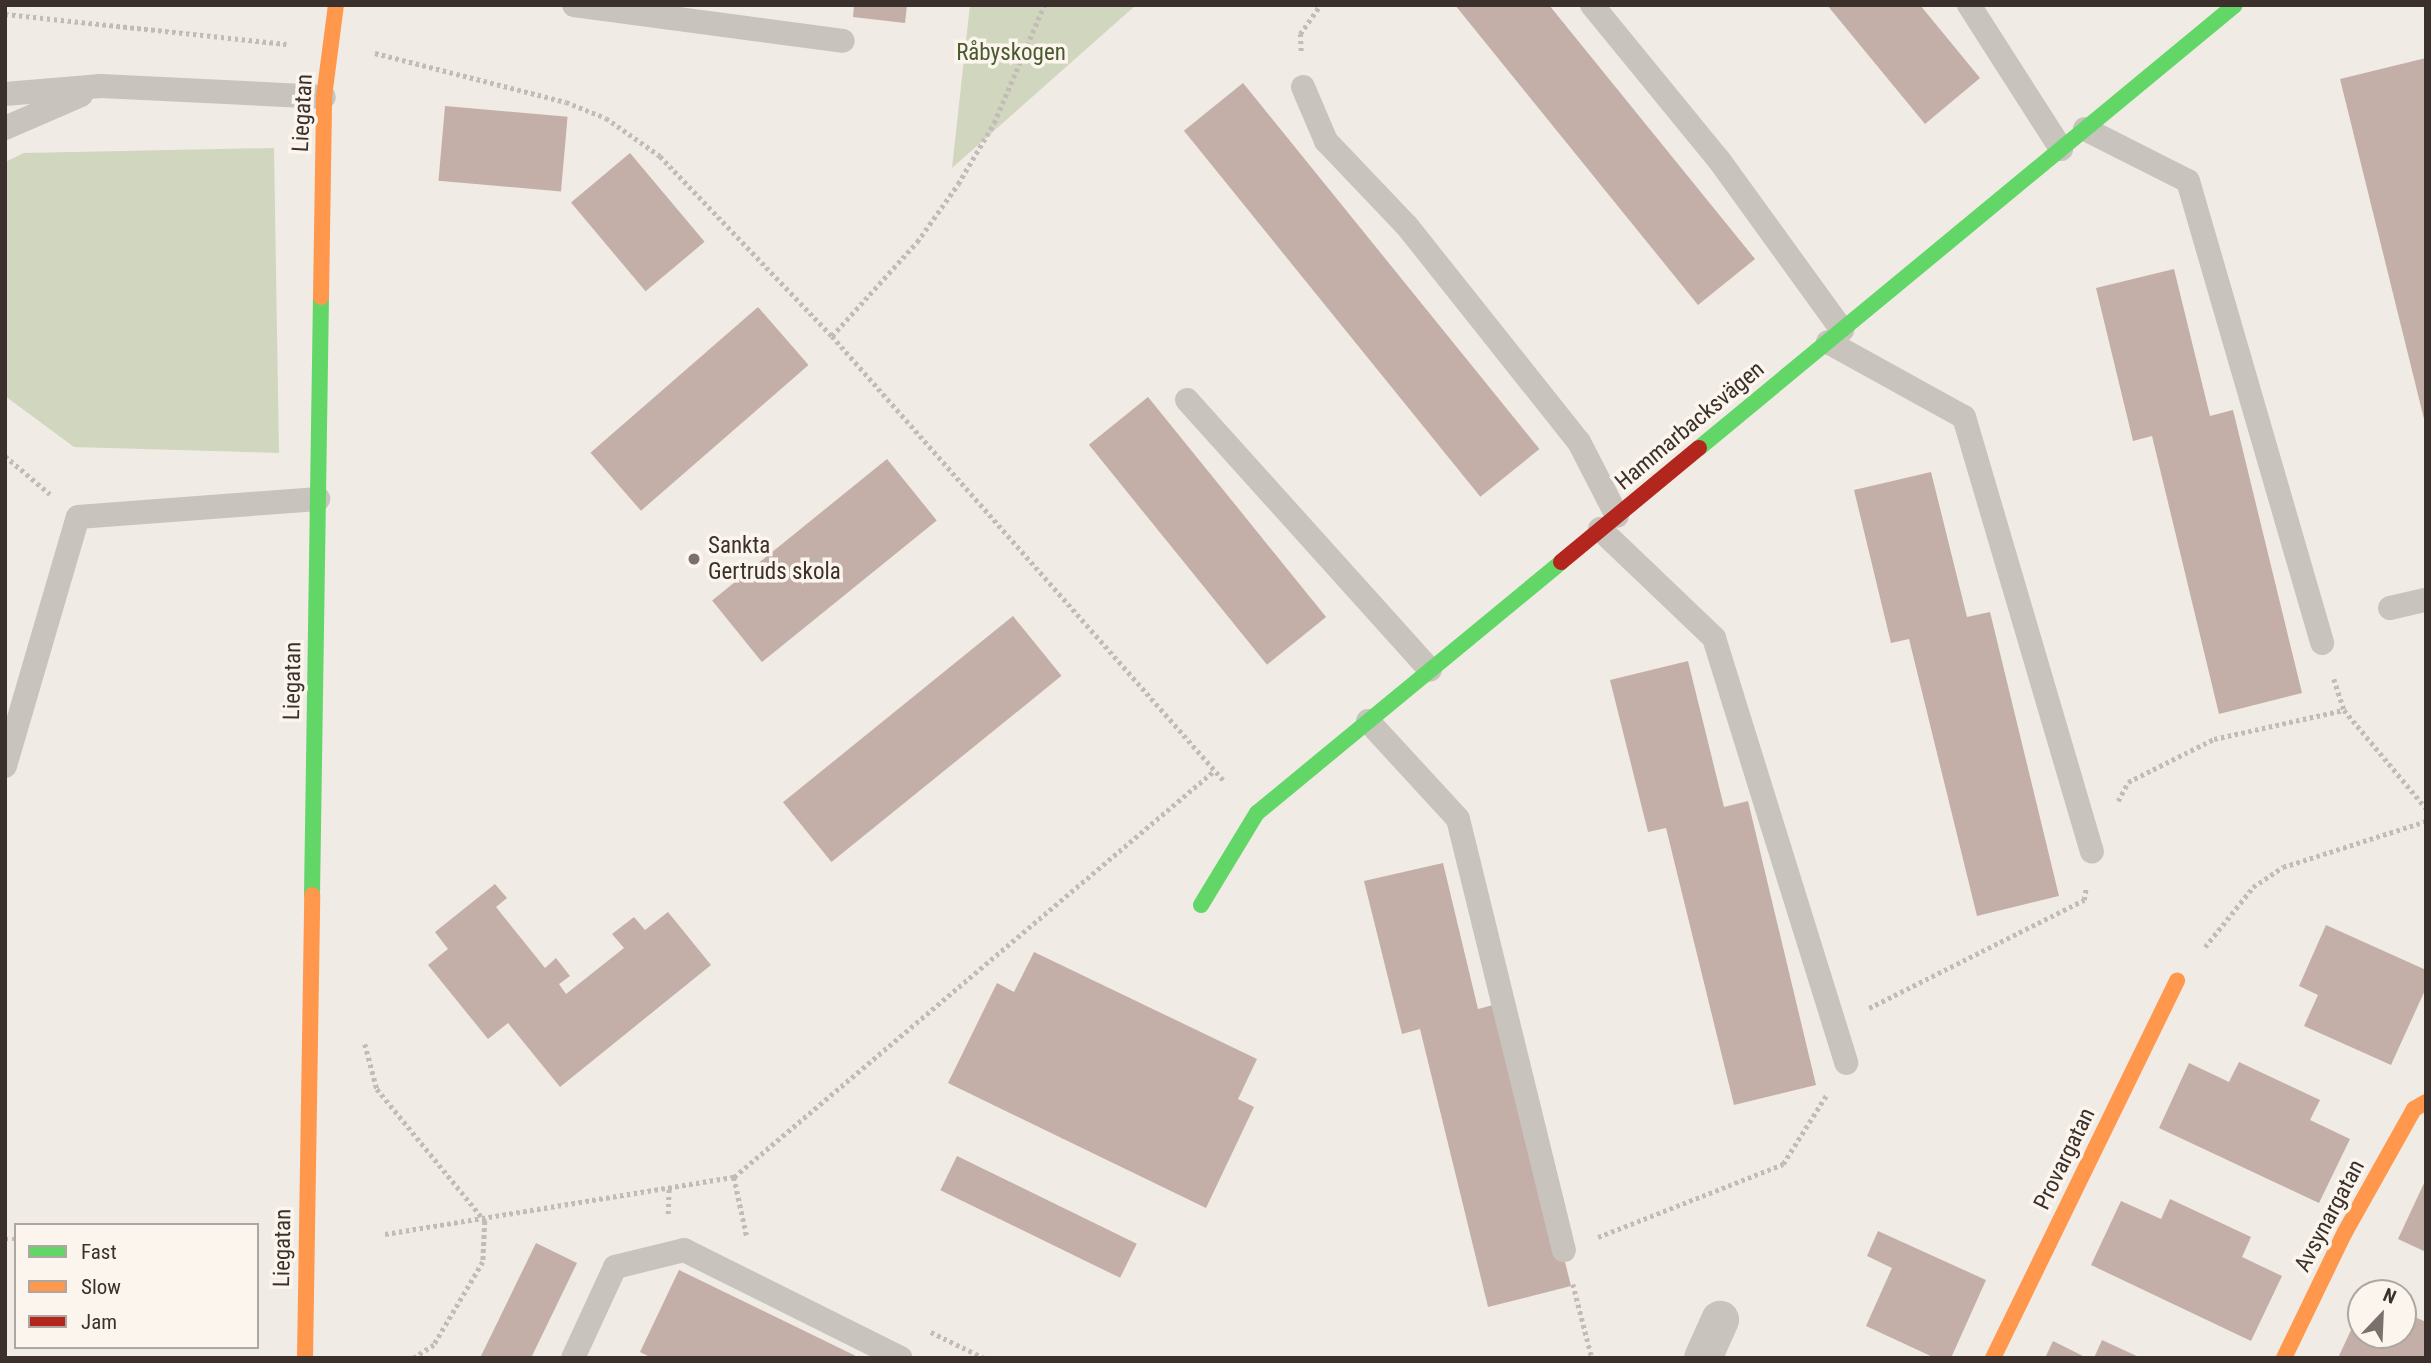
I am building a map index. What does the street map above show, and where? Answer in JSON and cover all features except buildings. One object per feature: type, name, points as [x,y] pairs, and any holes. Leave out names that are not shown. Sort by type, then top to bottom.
[{"type":"street","name":"Liegatan","points":[[305,1358],[324,97],[336,5]]},
{"type":"street","name":"Hammarbacksvägen","points":[[1201,905],[1256,813],[2235,5]]},
{"type":"street","name":"Provargatan","points":[[1993,1358],[2177,981]]},
{"type":"street","name":"Avsynargatan","points":[[2284,1358],[2345,1232],[2414,1109],[2426,1102]]},
{"type":"street","points":[[1703,1358],[1720,1320]]},
{"type":"lane","points":[[574,5],[843,41]]},
{"type":"lane","points":[[1592,5],[1719,160],[1835,336],[1964,417],[2092,852]]},
{"type":"lane","points":[[1969,5],[2062,149]]},
{"type":"lane","points":[[5,94],[101,86],[324,97]]},
{"type":"lane","points":[[5,128],[101,86]]},
{"type":"lane","points":[[1303,87],[1326,141],[1406,226],[1579,442],[1609,523],[1714,638],[1846,1063]]},
{"type":"lane","points":[[2085,129],[2188,181],[2322,643]]},
{"type":"lane","points":[[1186,400],[1430,670]]},
{"type":"lane","points":[[5,766],[78,517],[318,499]]},
{"type":"lane","points":[[2390,608],[2426,600]]},
{"type":"lane","points":[[1368,721],[1458,820],[1564,1250]]},
{"type":"lane","points":[[573,1358],[615,1267],[684,1250],[901,1358]]},
{"type":"path","points":[[832,336],[917,242],[958,184],[999,112],[1044,5]]},
{"type":"path","points":[[1303,87],[1300,34],[1320,5]]},
{"type":"path","points":[[5,14],[400,56],[606,118],[660,156],[832,336],[1214,771],[1256,813]]},
{"type":"path","points":[[5,456],[78,517]]},
{"type":"path","points":[[2322,643],[2344,710],[2426,808]]},
{"type":"path","points":[[1592,1358],[1564,1250],[1783,1164],[1846,1063],[1871,1005],[2084,900],[2092,852],[2128,782],[2214,740],[2344,710]]},
{"type":"path","points":[[385,1234],[485,1221],[734,1177],[1214,771]]},
{"type":"path","points":[[2177,981],[2188,982],[2229,914],[2283,867],[2426,821]]},
{"type":"path","points":[[365,1044],[377,1089],[485,1221],[483,1262],[434,1345],[414,1358]]},
{"type":"path","points":[[668,1229],[669,1187]]},
{"type":"green space","name":"Råbyskogen","points":[[970,5],[1136,5],[952,168]]},
{"type":"green space","points":[[274,148],[279,453],[74,447],[5,396],[5,162],[24,153]]},
{"type":"traffic: fast","points":[[1699,448],[2235,5]]},
{"type":"traffic: fast","points":[[312,895],[321,297]]},
{"type":"traffic: fast","points":[[1201,905],[1257,813],[1561,562]]},
{"type":"traffic: slow","points":[[321,297],[324,97],[336,5]]},
{"type":"traffic: slow","points":[[305,1358],[312,895]]},
{"type":"traffic: slow","points":[[1993,1358],[2177,981]]},
{"type":"traffic: slow","points":[[2284,1358],[2345,1232],[2414,1109],[2426,1102]]},
{"type":"traffic: jam","points":[[1561,562],[1699,448]]},
{"type":"place","name":"Sankta Gertruds skola","points":[[694,559]]}]
